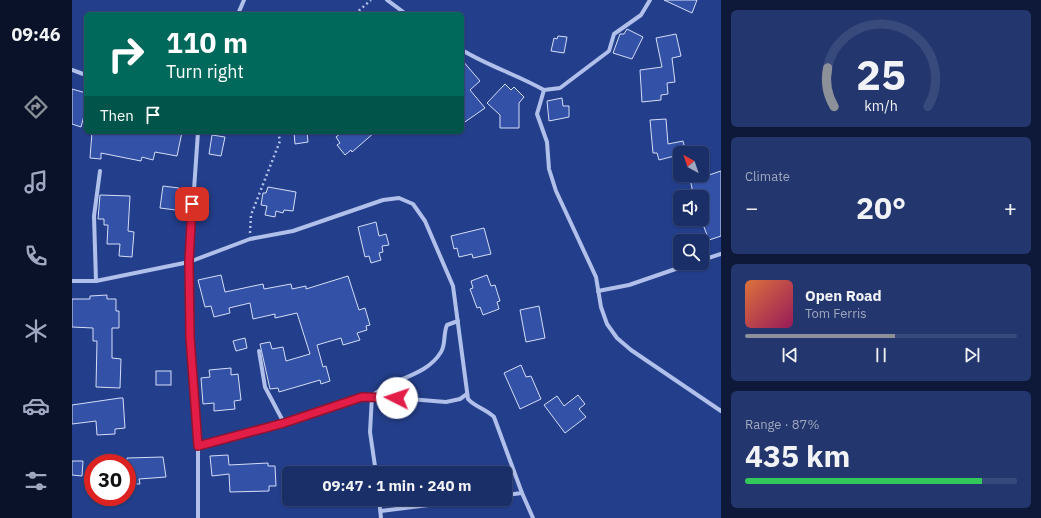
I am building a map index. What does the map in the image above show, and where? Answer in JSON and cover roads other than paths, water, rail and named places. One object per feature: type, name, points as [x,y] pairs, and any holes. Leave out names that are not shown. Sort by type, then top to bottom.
[{"type":"street","points":[[239,12],[244,0]]},
{"type":"street","points":[[386,0],[403,12]]},
{"type":"street","points":[[464,51],[483,62],[523,79],[544,90],[560,88],[608,51],[614,34],[641,15],[650,0]]},
{"type":"street","points":[[72,70],[84,74]]},
{"type":"street","points":[[544,90],[537,114],[547,142],[549,169],[556,191],[596,277],[601,307],[607,324],[617,338],[630,350],[721,411]]},
{"type":"street","points":[[198,134],[189,262],[190,337],[198,446],[198,518]]},
{"type":"street","points":[[96,281],[94,216],[100,171]]},
{"type":"street","points":[[72,281],[96,281],[189,262],[250,239],[293,231],[383,200],[399,198],[413,204],[425,221],[453,286],[467,394],[472,403],[488,411],[494,417],[522,493],[533,518]]},
{"type":"street","points":[[709,258],[721,254]]},
{"type":"street","points":[[598,291],[629,286],[674,270]]},
{"type":"street","points":[[375,466],[370,432],[372,396],[377,392],[414,375],[430,364],[441,353],[444,345],[445,329],[447,325],[458,321]]},
{"type":"street","points":[[259,351],[266,387],[284,423]]},
{"type":"street","points":[[198,446],[284,423],[362,397],[372,396],[446,402],[460,399],[467,394]]},
{"type":"street","points":[[512,494],[522,493]]},
{"type":"street","points":[[380,506],[381,518]]},
{"type":"street","points":[[381,511],[421,506]]}]
